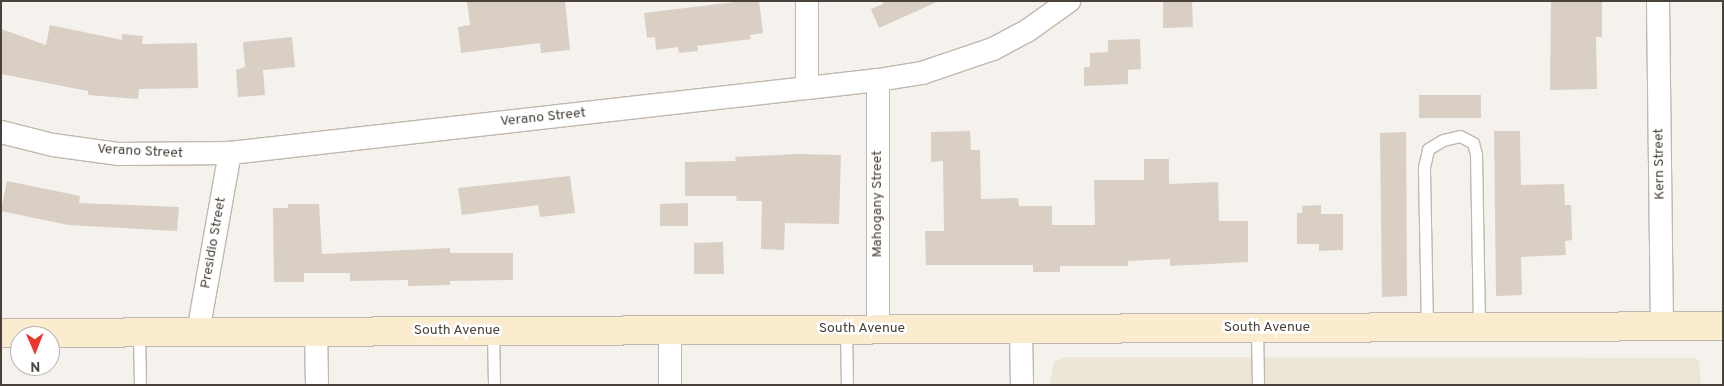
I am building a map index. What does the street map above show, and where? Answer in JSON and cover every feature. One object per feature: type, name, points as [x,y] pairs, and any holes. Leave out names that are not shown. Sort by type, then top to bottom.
[{"type":"street","points":[[806,1],[807,88]]},
{"type":"street","name":"Verano Street","points":[[1,132],[53,144],[119,154],[230,154],[878,80],[922,72],[993,49],[1026,32],[1069,1]]},
{"type":"street","name":"Kern Street","points":[[1658,1],[1662,326]]},
{"type":"street","name":"Mahogany Street","points":[[878,80],[878,329]]},
{"type":"street","name":"Presidio Street","points":[[198,332],[230,154]]},
{"type":"street","name":"South Avenue","points":[[1,333],[1723,326]]},
{"type":"street","points":[[1021,329],[1022,385]]},
{"type":"street","points":[[670,330],[670,385]]},
{"type":"street","points":[[316,332],[317,385]]},
{"type":"lane","points":[[1427,327],[1424,167],[1428,149],[1444,140],[1460,136],[1473,142],[1476,154],[1479,327]]},
{"type":"lane","points":[[1257,328],[1258,385]]},
{"type":"lane","points":[[846,330],[847,385]]},
{"type":"lane","points":[[493,331],[494,385]]},
{"type":"lane","points":[[139,332],[140,385]]},
{"type":"shaded area","points":[[1064,357],[1695,358],[1699,361],[1701,385],[1050,385],[1054,362]]},
{"type":"building","points":[[467,1],[565,1],[570,50],[541,53],[540,43],[461,53],[458,27],[470,25]]},
{"type":"building","points":[[743,1],[759,1],[763,33],[750,35],[751,39],[697,46],[698,51],[679,53],[678,47],[656,50],[655,37],[647,38],[644,13]]},
{"type":"building","points":[[883,1],[939,1],[879,28],[871,9],[883,4]]},
{"type":"building","points":[[1163,1],[1192,1],[1193,27],[1163,28]]},
{"type":"building","points":[[1551,1],[1602,1],[1602,37],[1596,37],[1597,89],[1550,90]]},
{"type":"building","points":[[50,25],[122,40],[122,34],[143,36],[142,44],[197,43],[198,88],[139,89],[138,99],[88,95],[88,91],[1,74],[1,29],[46,45]]},
{"type":"building","points":[[292,37],[295,67],[263,70],[265,95],[238,97],[236,70],[245,67],[243,42]]},
{"type":"building","points":[[1140,39],[1141,69],[1128,70],[1128,84],[1084,86],[1084,67],[1090,67],[1090,53],[1108,52],[1108,40]]},
{"type":"building","points":[[1419,95],[1481,95],[1481,118],[1419,118]]},
{"type":"building","points":[[970,131],[971,150],[980,150],[981,199],[1018,198],[1019,206],[1052,206],[1052,225],[1095,225],[1094,180],[1144,180],[1144,159],[1169,159],[1169,184],[1218,182],[1219,221],[1248,221],[1248,262],[1170,266],[1170,259],[1128,261],[1128,266],[1060,266],[1060,272],[1033,272],[1033,265],[926,265],[925,231],[944,231],[943,161],[931,162],[931,132]]},
{"type":"building","points":[[1494,131],[1520,131],[1521,185],[1564,184],[1565,205],[1571,205],[1572,240],[1565,241],[1566,255],[1521,257],[1522,295],[1496,296]]},
{"type":"building","points":[[1406,132],[1407,296],[1382,297],[1380,133]]},
{"type":"building","points":[[798,154],[841,155],[839,224],[785,223],[784,250],[761,249],[762,201],[737,201],[736,196],[685,196],[685,162],[736,161],[735,157]]},
{"type":"building","points":[[570,176],[575,213],[540,217],[538,205],[462,215],[458,188]]},
{"type":"building","points":[[7,181],[80,196],[79,203],[179,207],[177,231],[68,225],[1,211]]},
{"type":"building","points":[[688,203],[688,226],[660,226],[660,204]]},
{"type":"building","points":[[288,204],[319,204],[322,254],[450,248],[450,253],[513,253],[513,280],[450,281],[450,285],[408,286],[408,280],[350,281],[350,273],[304,273],[304,282],[274,282],[273,208],[288,208]]},
{"type":"building","points":[[1321,205],[1321,214],[1343,214],[1343,250],[1319,251],[1319,244],[1297,244],[1297,213],[1302,213],[1302,206]]},
{"type":"building","points":[[723,242],[724,274],[694,274],[694,243]]}]
